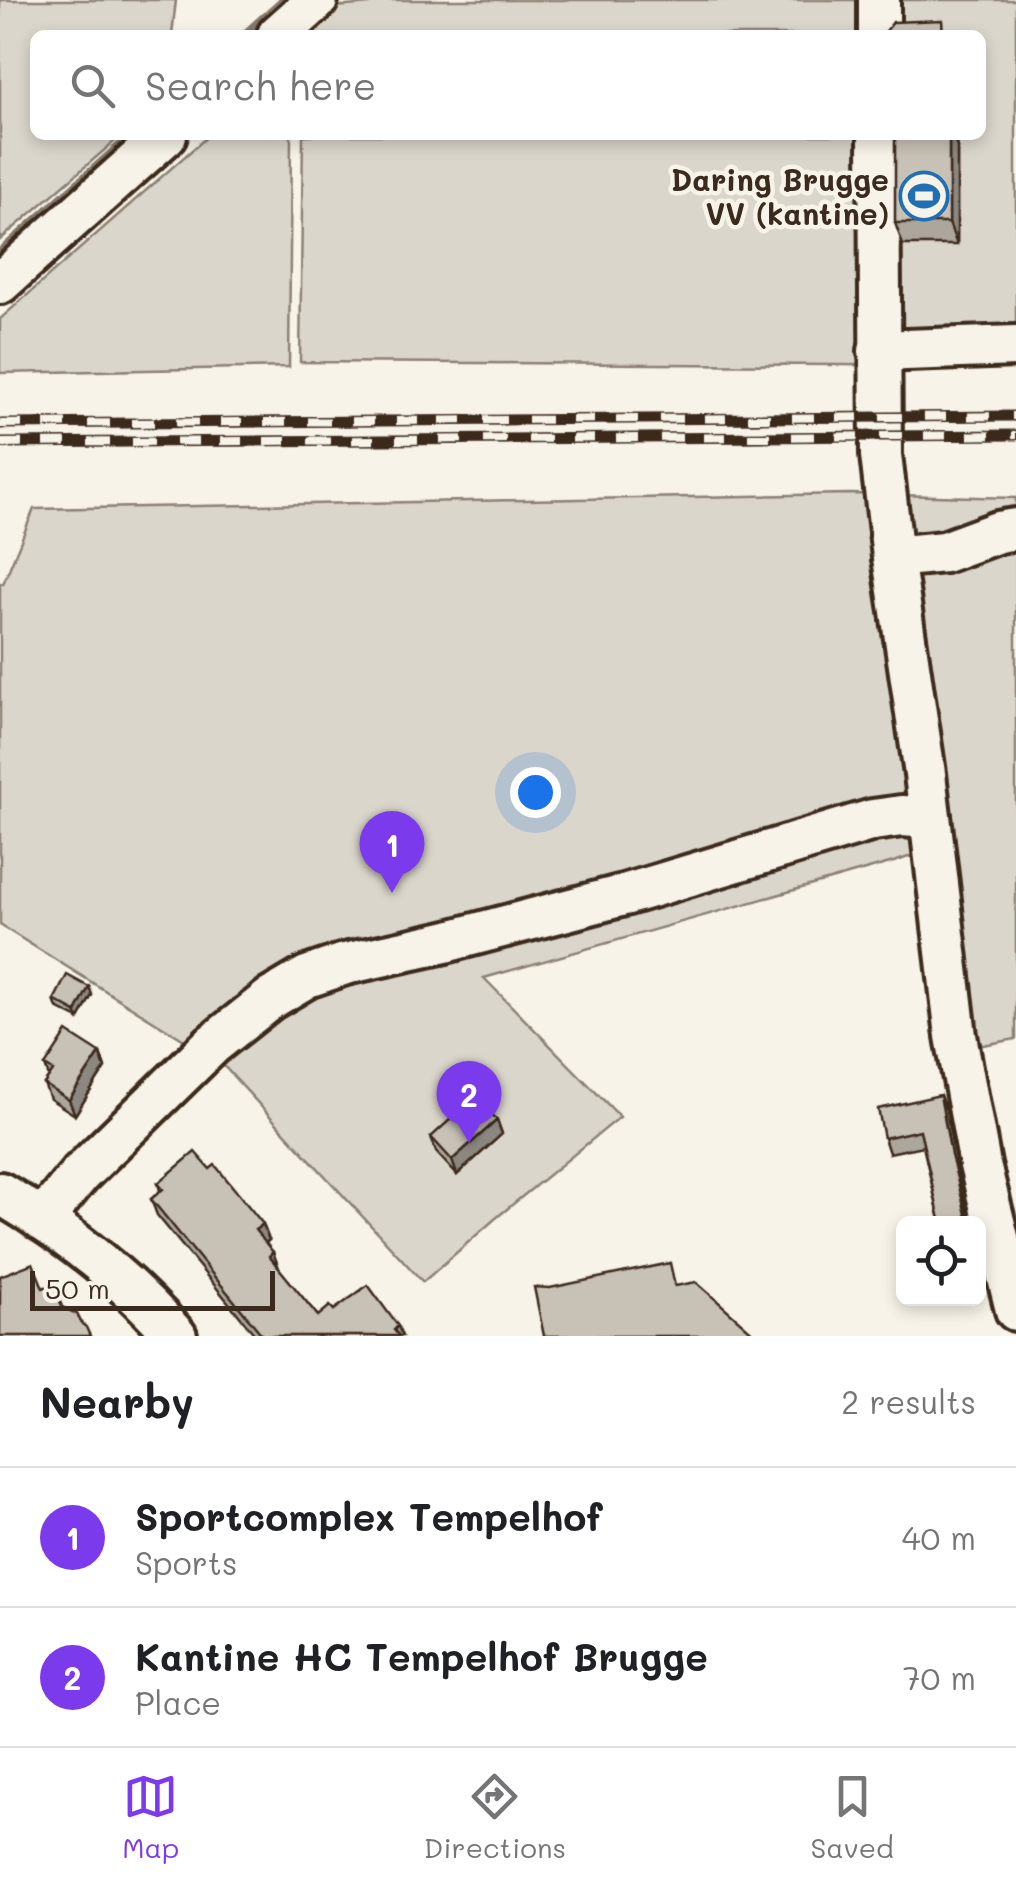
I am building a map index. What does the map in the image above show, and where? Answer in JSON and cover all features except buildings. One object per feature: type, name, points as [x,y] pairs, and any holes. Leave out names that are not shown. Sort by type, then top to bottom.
[{"type":"street","points":[[284,30],[317,0]]},
{"type":"street","points":[[878,0],[879,30]]},
{"type":"street","points":[[0,283],[160,140]]},
{"type":"street","points":[[879,140],[882,455],[893,558],[956,1036],[980,1165],[1016,1310]]},
{"type":"street","points":[[879,351],[1016,346]]},
{"type":"street","points":[[893,558],[944,552],[998,532],[1016,530]]},
{"type":"street","points":[[176,1336],[111,1272],[19,1216],[80,1174],[214,1044],[270,998],[345,964],[624,895],[873,820],[930,818]]},
{"type":"shaded area","points":[[0,0],[176,0],[173,30],[30,30],[30,140],[116,140],[0,240]]},
{"type":"shaded area","points":[[376,0],[1016,0],[1016,366],[300,362],[303,140],[986,140],[986,30],[306,30],[313,9]]},
{"type":"shaded area","points":[[203,140],[291,140],[289,367],[0,373],[0,319]]},
{"type":"shaded area","points":[[851,494],[1016,498],[1016,1039],[972,1047],[943,845],[484,978],[620,1117],[423,1282],[221,1063],[0,925],[0,583],[3,584],[34,509]]},
{"type":"waterway","points":[[251,30],[284,0]]},
{"type":"waterway","points":[[0,253],[127,140]]},
{"type":"railway","points":[[0,424],[1016,416]]},
{"type":"railway","points":[[0,443],[1016,435]]},
{"type":"place","name":"Daring Brugge VV (kantine)","points":[[924,196]]},
{"type":"place","name":"Sportcomplex Tempelhof","points":[[392,893]]},
{"type":"place","name":"Kantine HC Tempelhof Brugge","points":[[469,1143]]}]
